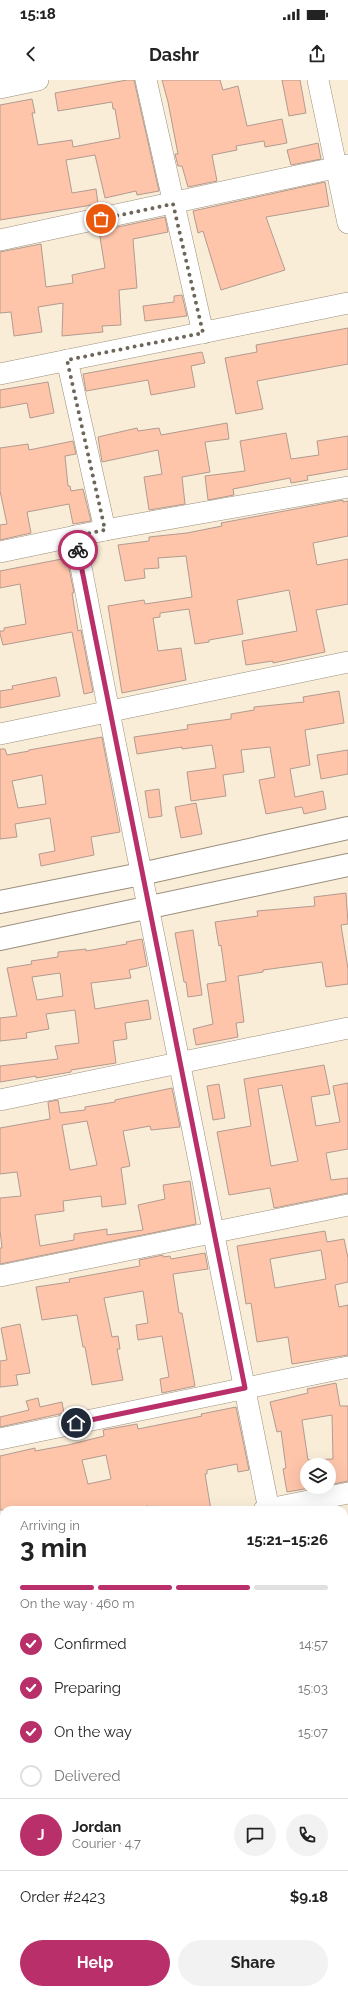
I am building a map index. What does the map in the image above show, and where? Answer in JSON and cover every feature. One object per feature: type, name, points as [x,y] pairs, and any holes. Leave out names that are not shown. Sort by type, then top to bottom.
[{"type":"main road","points":[[0,902],[141,874],[348,828]]},
{"type":"main road","points":[[0,938],[348,865]]},
{"type":"street","points":[[0,88],[38,80]]},
{"type":"street","points":[[146,80],[203,333]]},
{"type":"street","points":[[318,80],[342,167],[348,223]]},
{"type":"street","points":[[0,240],[342,167]]},
{"type":"street","points":[[0,374],[348,303]]},
{"type":"street","points":[[67,360],[105,530]]},
{"type":"street","points":[[0,552],[105,530],[348,487]]},
{"type":"street","points":[[75,536],[267,1506]]},
{"type":"street","points":[[0,734],[348,662]]},
{"type":"street","points":[[0,1100],[348,1028]]},
{"type":"street","points":[[0,1276],[348,1205]]},
{"type":"street","points":[[0,1439],[348,1367]]},
{"type":"street","points":[[287,1506],[348,1493]]},
{"type":"building","points":[[134,80],[159,191],[137,195],[136,191],[105,198],[95,155],[66,160],[72,193],[96,189],[98,204],[0,220],[0,105],[32,99],[35,113],[32,113],[38,145],[72,140],[73,147],[120,138],[115,109],[113,109],[112,102],[58,111],[55,93]]},
{"type":"building","points":[[162,80],[220,80],[223,90],[238,86],[247,126],[282,119],[287,143],[265,147],[264,141],[236,146],[237,150],[212,155],[217,181],[188,187],[182,166],[178,166],[175,154],[178,154],[168,102]]},
{"type":"building","points":[[282,80],[300,80],[306,113],[289,116]]},
{"type":"building","points":[[318,143],[321,159],[291,165],[287,150]]},
{"type":"building","points":[[325,182],[329,206],[266,217],[285,270],[221,290],[203,231],[198,233],[193,211]]},
{"type":"building","points":[[165,217],[168,232],[133,239],[137,288],[119,290],[121,325],[102,326],[103,332],[62,336],[63,303],[38,307],[42,332],[14,336],[11,312],[0,313],[0,252],[41,244],[46,287],[73,283],[72,275],[105,268],[99,231]]},
{"type":"building","points":[[182,295],[187,316],[145,321],[143,306],[174,302],[174,296]]},
{"type":"building","points":[[348,328],[348,364],[257,381],[263,409],[236,414],[225,358],[257,352],[256,345]]},
{"type":"building","points":[[202,352],[205,363],[191,366],[195,387],[151,395],[148,380],[86,391],[83,374]]},
{"type":"building","points":[[48,382],[54,413],[30,418],[27,403],[0,408],[0,390]]},
{"type":"building","points":[[227,423],[229,439],[205,442],[210,472],[182,477],[185,504],[149,510],[144,477],[162,474],[158,450],[102,462],[98,437],[137,428],[138,431],[159,428],[161,435]]},
{"type":"building","points":[[286,433],[291,459],[319,455],[317,441],[348,436],[348,469],[307,476],[308,480],[291,483],[290,478],[233,489],[234,495],[208,500],[205,476],[245,471],[240,441]]},
{"type":"building","points":[[73,441],[76,454],[65,456],[68,486],[70,486],[71,491],[83,489],[91,521],[73,524],[69,504],[27,512],[31,533],[0,540],[0,525],[7,524],[0,491],[0,448],[28,444],[29,450]]},
{"type":"building","points":[[343,500],[343,502],[348,501],[348,536],[313,543],[317,565],[348,559],[348,604],[316,610],[325,652],[273,663],[273,661],[246,665],[242,641],[297,631],[289,590],[237,600],[243,634],[209,640],[209,642],[195,644],[189,609],[160,613],[160,617],[153,618],[158,651],[181,648],[186,680],[122,693],[108,606],[144,600],[145,604],[192,597],[186,556],[158,558],[159,568],[144,569],[145,578],[125,581],[118,545],[149,541],[149,537],[187,533],[222,526],[221,523]]},
{"type":"building","points":[[67,558],[74,593],[72,593],[78,631],[81,630],[93,692],[84,694],[72,632],[3,645],[0,634],[0,631],[4,631],[4,628],[26,624],[20,584],[0,588],[0,571]]},
{"type":"building","points":[[56,677],[60,696],[0,708],[0,691],[13,689],[12,686]]},
{"type":"building","points":[[339,691],[344,723],[305,730],[310,765],[290,769],[295,797],[323,791],[326,809],[304,814],[302,807],[266,814],[259,780],[275,777],[270,747],[241,750],[244,772],[223,775],[226,796],[191,801],[187,772],[216,768],[212,745],[182,749],[182,747],[137,754],[134,737],[188,729],[187,725],[231,719],[231,714],[254,710],[254,707],[304,702],[303,697]]},
{"type":"building","points":[[102,737],[120,832],[91,837],[94,855],[41,866],[39,854],[55,851],[50,818],[15,824],[17,837],[0,839],[0,749],[5,749],[7,755]],"holes":[[[42,775],[46,804],[18,808],[12,781]]]},
{"type":"building","points":[[348,750],[348,774],[321,779],[317,755]]},
{"type":"building","points":[[159,789],[162,816],[149,818],[145,791]]},
{"type":"building","points":[[196,803],[202,834],[181,838],[175,807]]},
{"type":"building","points":[[346,893],[348,924],[341,925],[348,969],[348,984],[326,987],[322,962],[263,970],[263,972],[238,976],[244,1022],[236,1023],[238,1037],[196,1045],[193,1029],[213,1024],[207,984],[226,981],[221,945],[219,946],[215,922],[258,916],[257,911],[315,906],[314,897]]},
{"type":"building","points":[[193,930],[202,995],[188,997],[175,933]]},
{"type":"building","points":[[142,939],[147,966],[129,970],[131,978],[91,983],[95,1009],[148,1000],[151,1019],[125,1023],[127,1039],[113,1041],[116,1063],[71,1070],[71,1072],[36,1078],[36,1076],[0,1082],[0,1066],[58,1059],[55,1046],[79,1043],[75,1010],[46,1014],[49,1029],[26,1033],[27,1038],[0,1041],[0,1018],[17,1016],[7,968],[32,964],[31,961],[58,957],[58,952],[86,949],[86,951],[127,944],[126,942]],"holes":[[[60,973],[63,996],[37,1000],[32,977]]]},
{"type":"building","points":[[324,1065],[330,1094],[311,1097],[316,1126],[340,1122],[333,1086],[348,1083],[348,1149],[326,1153],[331,1180],[348,1178],[348,1193],[274,1208],[270,1188],[229,1195],[217,1132],[251,1126],[244,1079]],"holes":[[[282,1085],[298,1161],[271,1166],[258,1089]]]},
{"type":"building","points":[[219,1084],[225,1118],[213,1120],[207,1086]]},
{"type":"building","points":[[172,1088],[180,1127],[151,1130],[150,1126],[123,1131],[130,1166],[121,1168],[126,1204],[102,1207],[101,1196],[63,1201],[64,1211],[35,1215],[40,1246],[74,1240],[74,1234],[107,1229],[107,1235],[143,1230],[138,1205],[165,1199],[163,1185],[190,1181],[196,1224],[0,1264],[0,1248],[2,1248],[0,1230],[0,1198],[21,1196],[17,1172],[0,1174],[0,1128],[50,1119],[48,1102],[58,1100],[60,1113],[85,1110],[85,1107],[115,1102],[115,1100]],"holes":[[[87,1121],[97,1165],[70,1170],[62,1125]]]},
{"type":"building","points":[[325,1231],[327,1242],[344,1239],[348,1258],[348,1282],[335,1285],[339,1307],[348,1305],[348,1355],[292,1364],[288,1337],[257,1342],[251,1303],[246,1304],[237,1246]],"holes":[[[321,1250],[326,1279],[275,1288],[270,1259]]]},
{"type":"building","points":[[205,1253],[208,1269],[173,1274],[179,1313],[182,1313],[195,1386],[162,1393],[160,1379],[169,1377],[162,1336],[138,1340],[136,1325],[148,1323],[143,1291],[104,1298],[112,1337],[118,1336],[120,1349],[117,1349],[123,1380],[92,1385],[77,1315],[42,1320],[36,1287],[70,1282],[69,1279],[140,1266],[139,1260],[163,1255],[163,1257],[170,1256],[171,1259]]},
{"type":"building","points":[[20,1324],[30,1373],[16,1375],[18,1385],[0,1387],[0,1361],[7,1360],[1,1328]]},
{"type":"building","points":[[336,1383],[340,1406],[348,1406],[348,1481],[336,1484],[336,1458],[333,1458],[332,1415],[302,1420],[308,1458],[300,1458],[300,1490],[287,1492],[283,1469],[286,1468],[281,1431],[277,1432],[270,1402],[308,1393],[307,1389]]},
{"type":"building","points":[[38,1398],[40,1407],[62,1402],[64,1413],[0,1427],[0,1417],[29,1410],[26,1401]]},
{"type":"building","points":[[236,1407],[249,1470],[238,1472],[237,1464],[207,1470],[207,1474],[205,1474],[210,1506],[0,1506],[0,1456],[35,1448],[35,1451],[68,1445],[104,1436],[103,1430],[137,1424],[138,1429],[202,1416],[201,1414]],"holes":[[[106,1455],[111,1479],[88,1484],[82,1460]]]},
{"type":"way so far","points":[[78,550],[75,536],[105,530],[67,360],[203,333],[173,204],[101,219]]},
{"type":"route","points":[[76,1423],[245,1388],[109,712],[78,550]]}]
